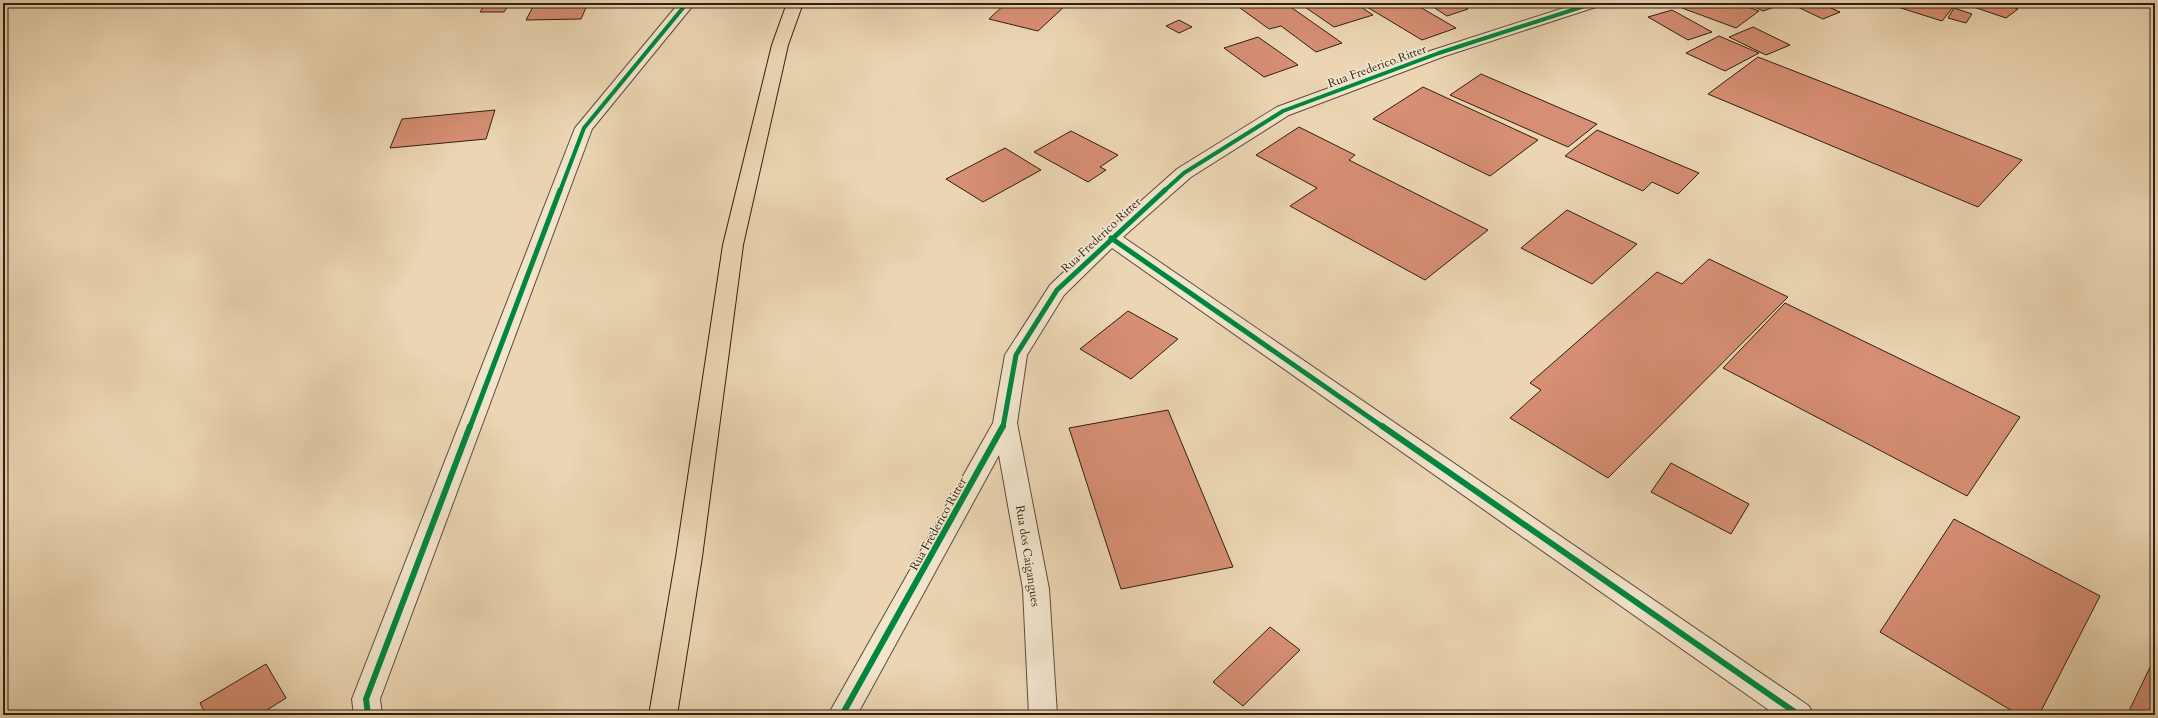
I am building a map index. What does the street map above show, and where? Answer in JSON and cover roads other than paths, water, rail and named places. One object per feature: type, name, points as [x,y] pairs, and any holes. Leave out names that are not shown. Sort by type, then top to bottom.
[{"type":"main road","points":[[663,715],[689,557],[733,245],[780,45],[795,3]]},
{"type":"street","points":[[368,715],[366,699],[584,128],[687,3]]},
{"type":"street","name":"Rua Frederico Ritter","points":[[842,715],[1005,423],[1016,355],[1057,290],[1111,238],[1184,173],[1283,111],[1439,53],[1594,3]]},
{"type":"street","points":[[1111,238],[1799,715]]},
{"type":"street","name":"Rua dos Caigangues","points":[[1005,423],[1036,589],[1043,715]]}]
